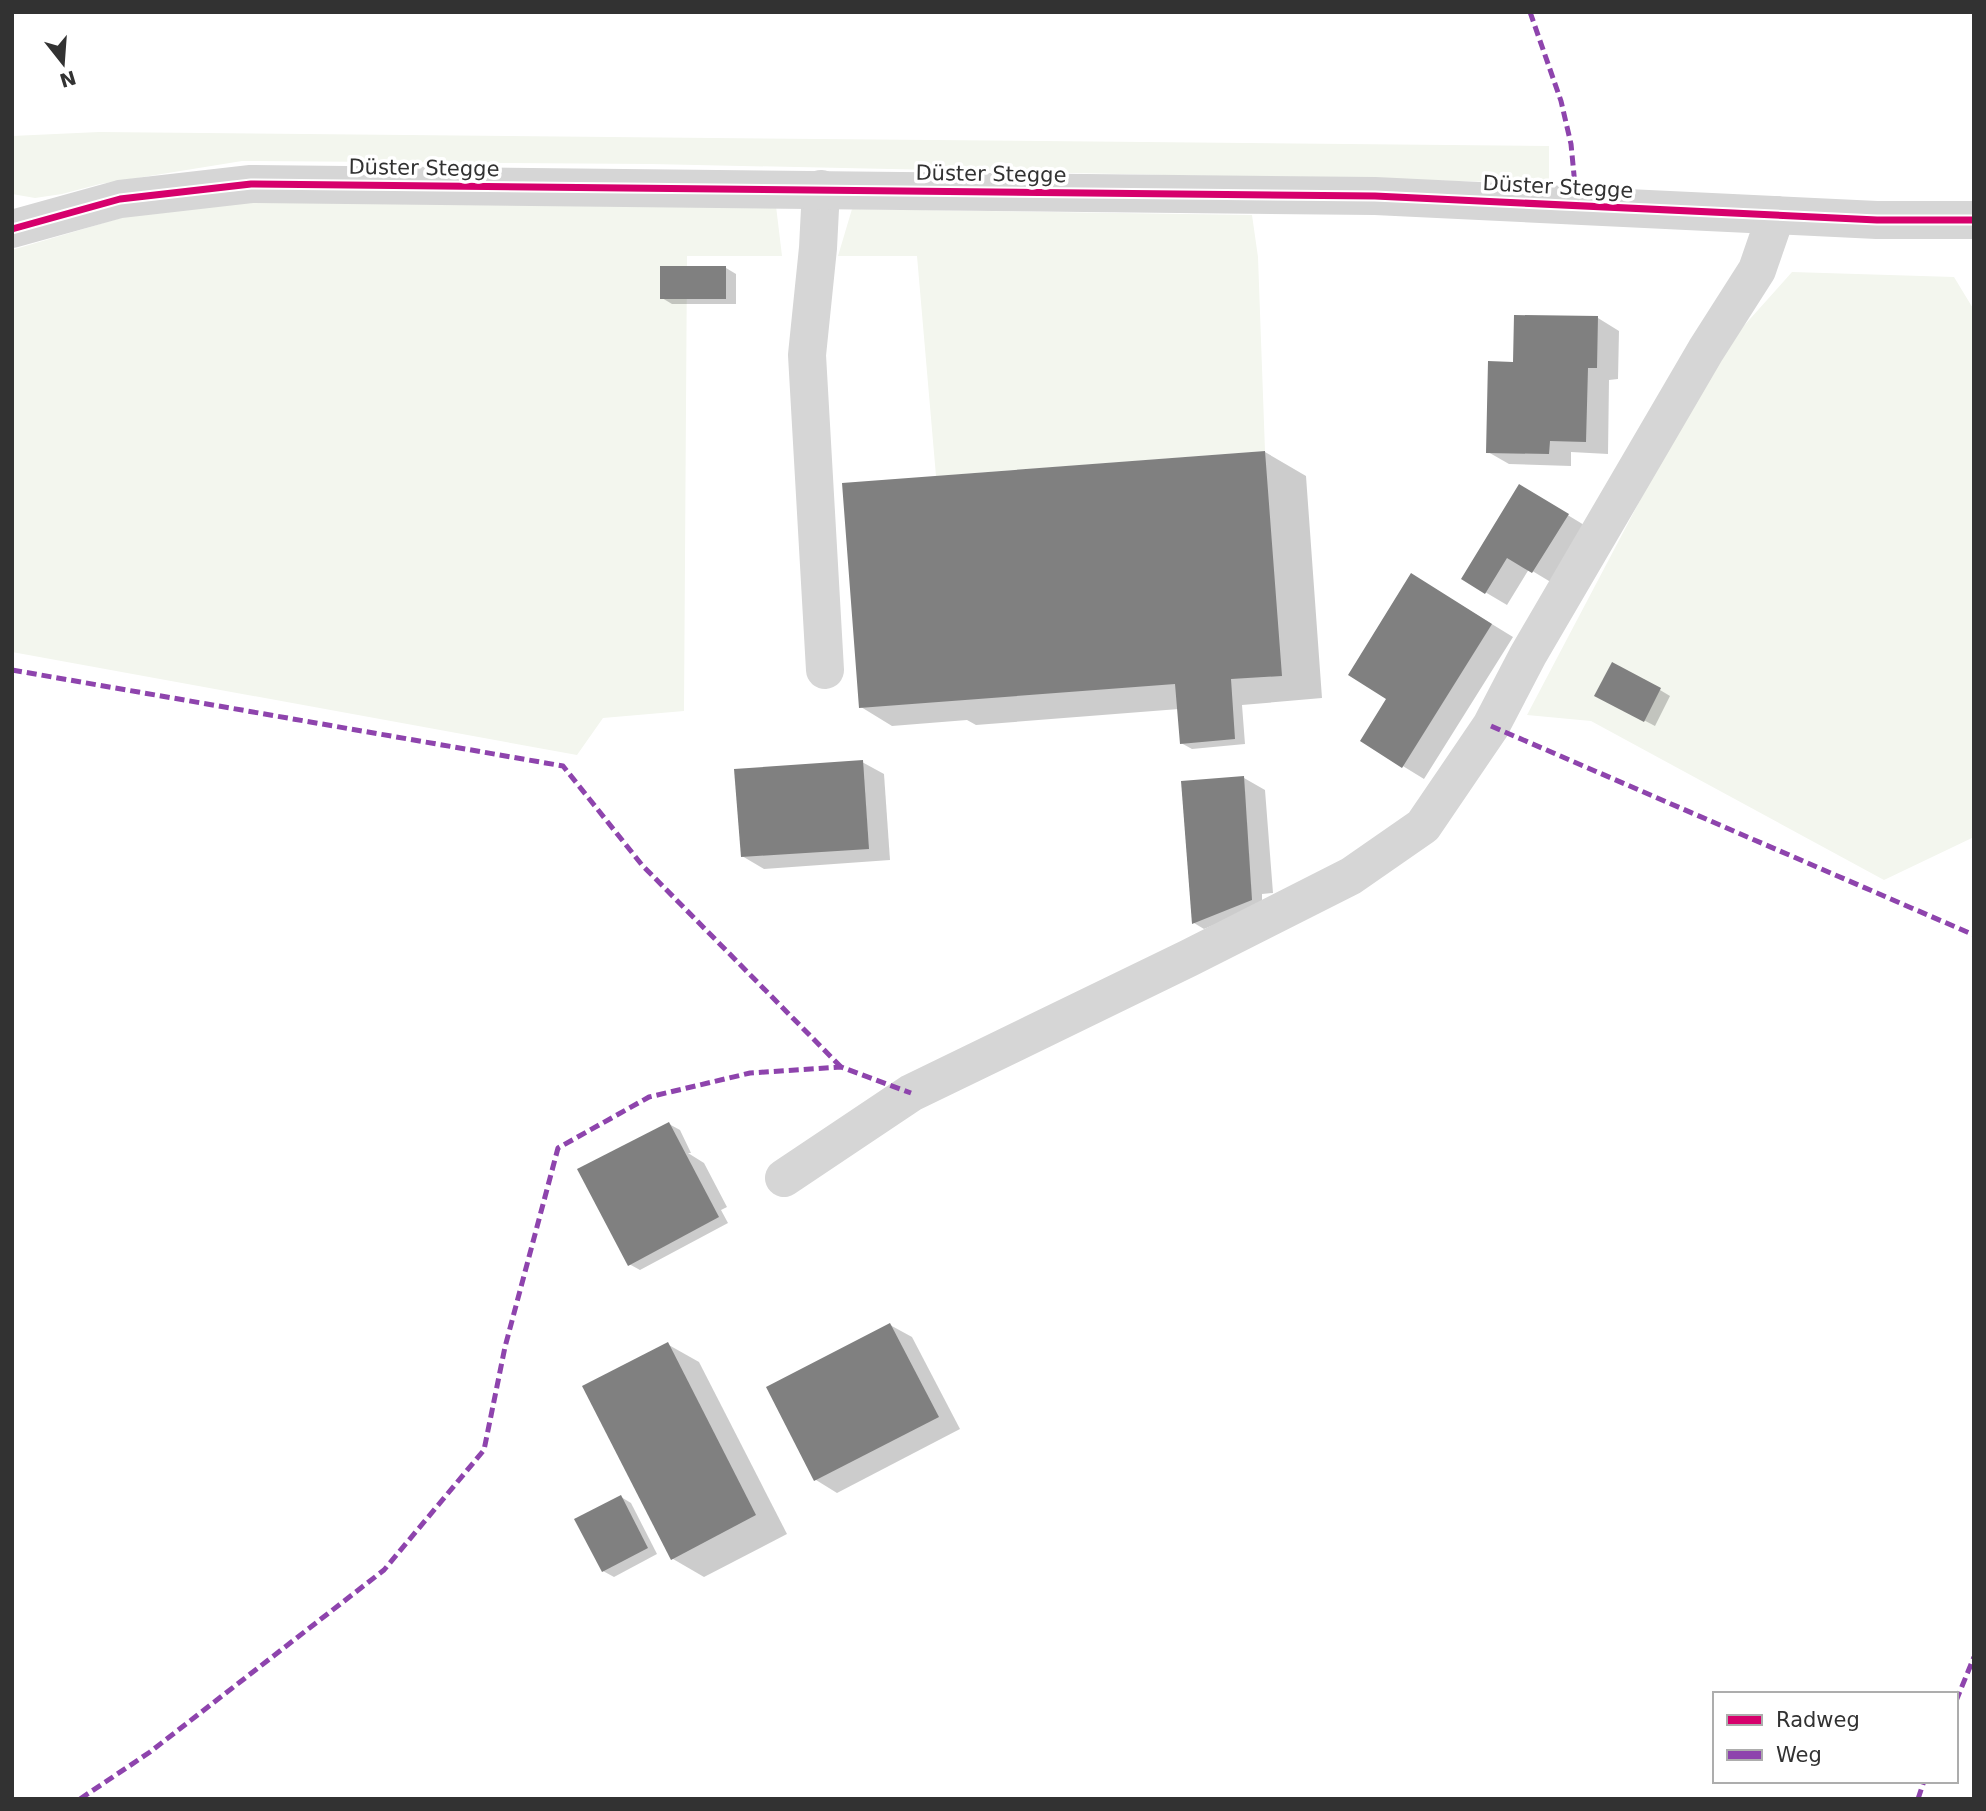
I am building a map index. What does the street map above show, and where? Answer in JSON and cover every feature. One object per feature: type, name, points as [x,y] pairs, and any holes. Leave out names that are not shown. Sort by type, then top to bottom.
[{"type":"street","name":"Düster Stegge","points":[[12,229],[120,199],[251,184],[1375,196],[1877,220],[1974,220]]},
{"type":"street","points":[[821,190],[807,355],[825,670]]},
{"type":"street","points":[[784,1178],[911,1093],[1351,876],[1423,826],[1491,726],[1541,632],[1706,350],[1757,270],[1776,215]]},
{"type":"shaded area","points":[[99,132],[1549,146],[1549,183],[651,164],[242,161],[100,184],[35,198],[12,194],[12,136]]},
{"type":"shaded area","points":[[217,201],[776,206],[782,256],[687,256],[684,711],[603,718],[577,755],[12,652],[12,250],[141,212]]},
{"type":"shaded area","points":[[852,209],[1252,215],[1258,257],[1265,451],[936,476],[917,256],[838,256]]},
{"type":"shaded area","points":[[1792,272],[1954,277],[1974,310],[1974,837],[1884,880],[1591,721],[1527,715],[1715,358]]},
{"type":"building","points":[[660,266],[726,266],[726,299],[660,299]]},
{"type":"building","points":[[1514,315],[1598,316],[1597,368],[1588,368],[1586,442],[1550,441],[1549,454],[1486,453],[1488,361],[1513,362]]},
{"type":"building","points":[[1265,451],[1282,676],[1231,679],[1235,739],[1180,744],[1175,684],[859,708],[842,483]]},
{"type":"building","points":[[1519,484],[1569,514],[1532,573],[1507,558],[1485,594],[1461,579]]},
{"type":"building","points":[[1411,573],[1492,624],[1402,768],[1360,741],[1386,699],[1348,675]]},
{"type":"building","points":[[1612,662],[1661,688],[1644,722],[1594,696]]},
{"type":"building","points":[[863,760],[869,849],[741,857],[734,769]]},
{"type":"building","points":[[1244,776],[1252,900],[1192,924],[1181,781]]},
{"type":"building","points":[[669,1122],[719,1217],[628,1266],[577,1169]]},
{"type":"building","points":[[890,1323],[939,1417],[814,1481],[766,1387]]},
{"type":"building","points":[[668,1342],[756,1515],[671,1560],[582,1386]]},
{"type":"building","points":[[621,1495],[648,1548],[602,1572],[574,1519]]},
{"type":"marked path","points":[[1530,12],[1561,101],[1571,144],[1577,206]]},
{"type":"marked path","points":[[12,670],[563,766],[642,865],[841,1067]]},
{"type":"marked path","points":[[1491,726],[1974,935]]},
{"type":"marked path","points":[[80,1799],[150,1752],[384,1570],[484,1450],[505,1347],[558,1148],[649,1097],[750,1073],[841,1067],[911,1093]]},
{"type":"marked path","points":[[1958,1696],[1974,1657]]},
{"type":"marked path","points":[[1918,1799],[1923,1783]]},
{"type":"cycle path","points":[[12,229],[120,199],[251,184],[1375,196],[1877,220],[1974,220]]}]
